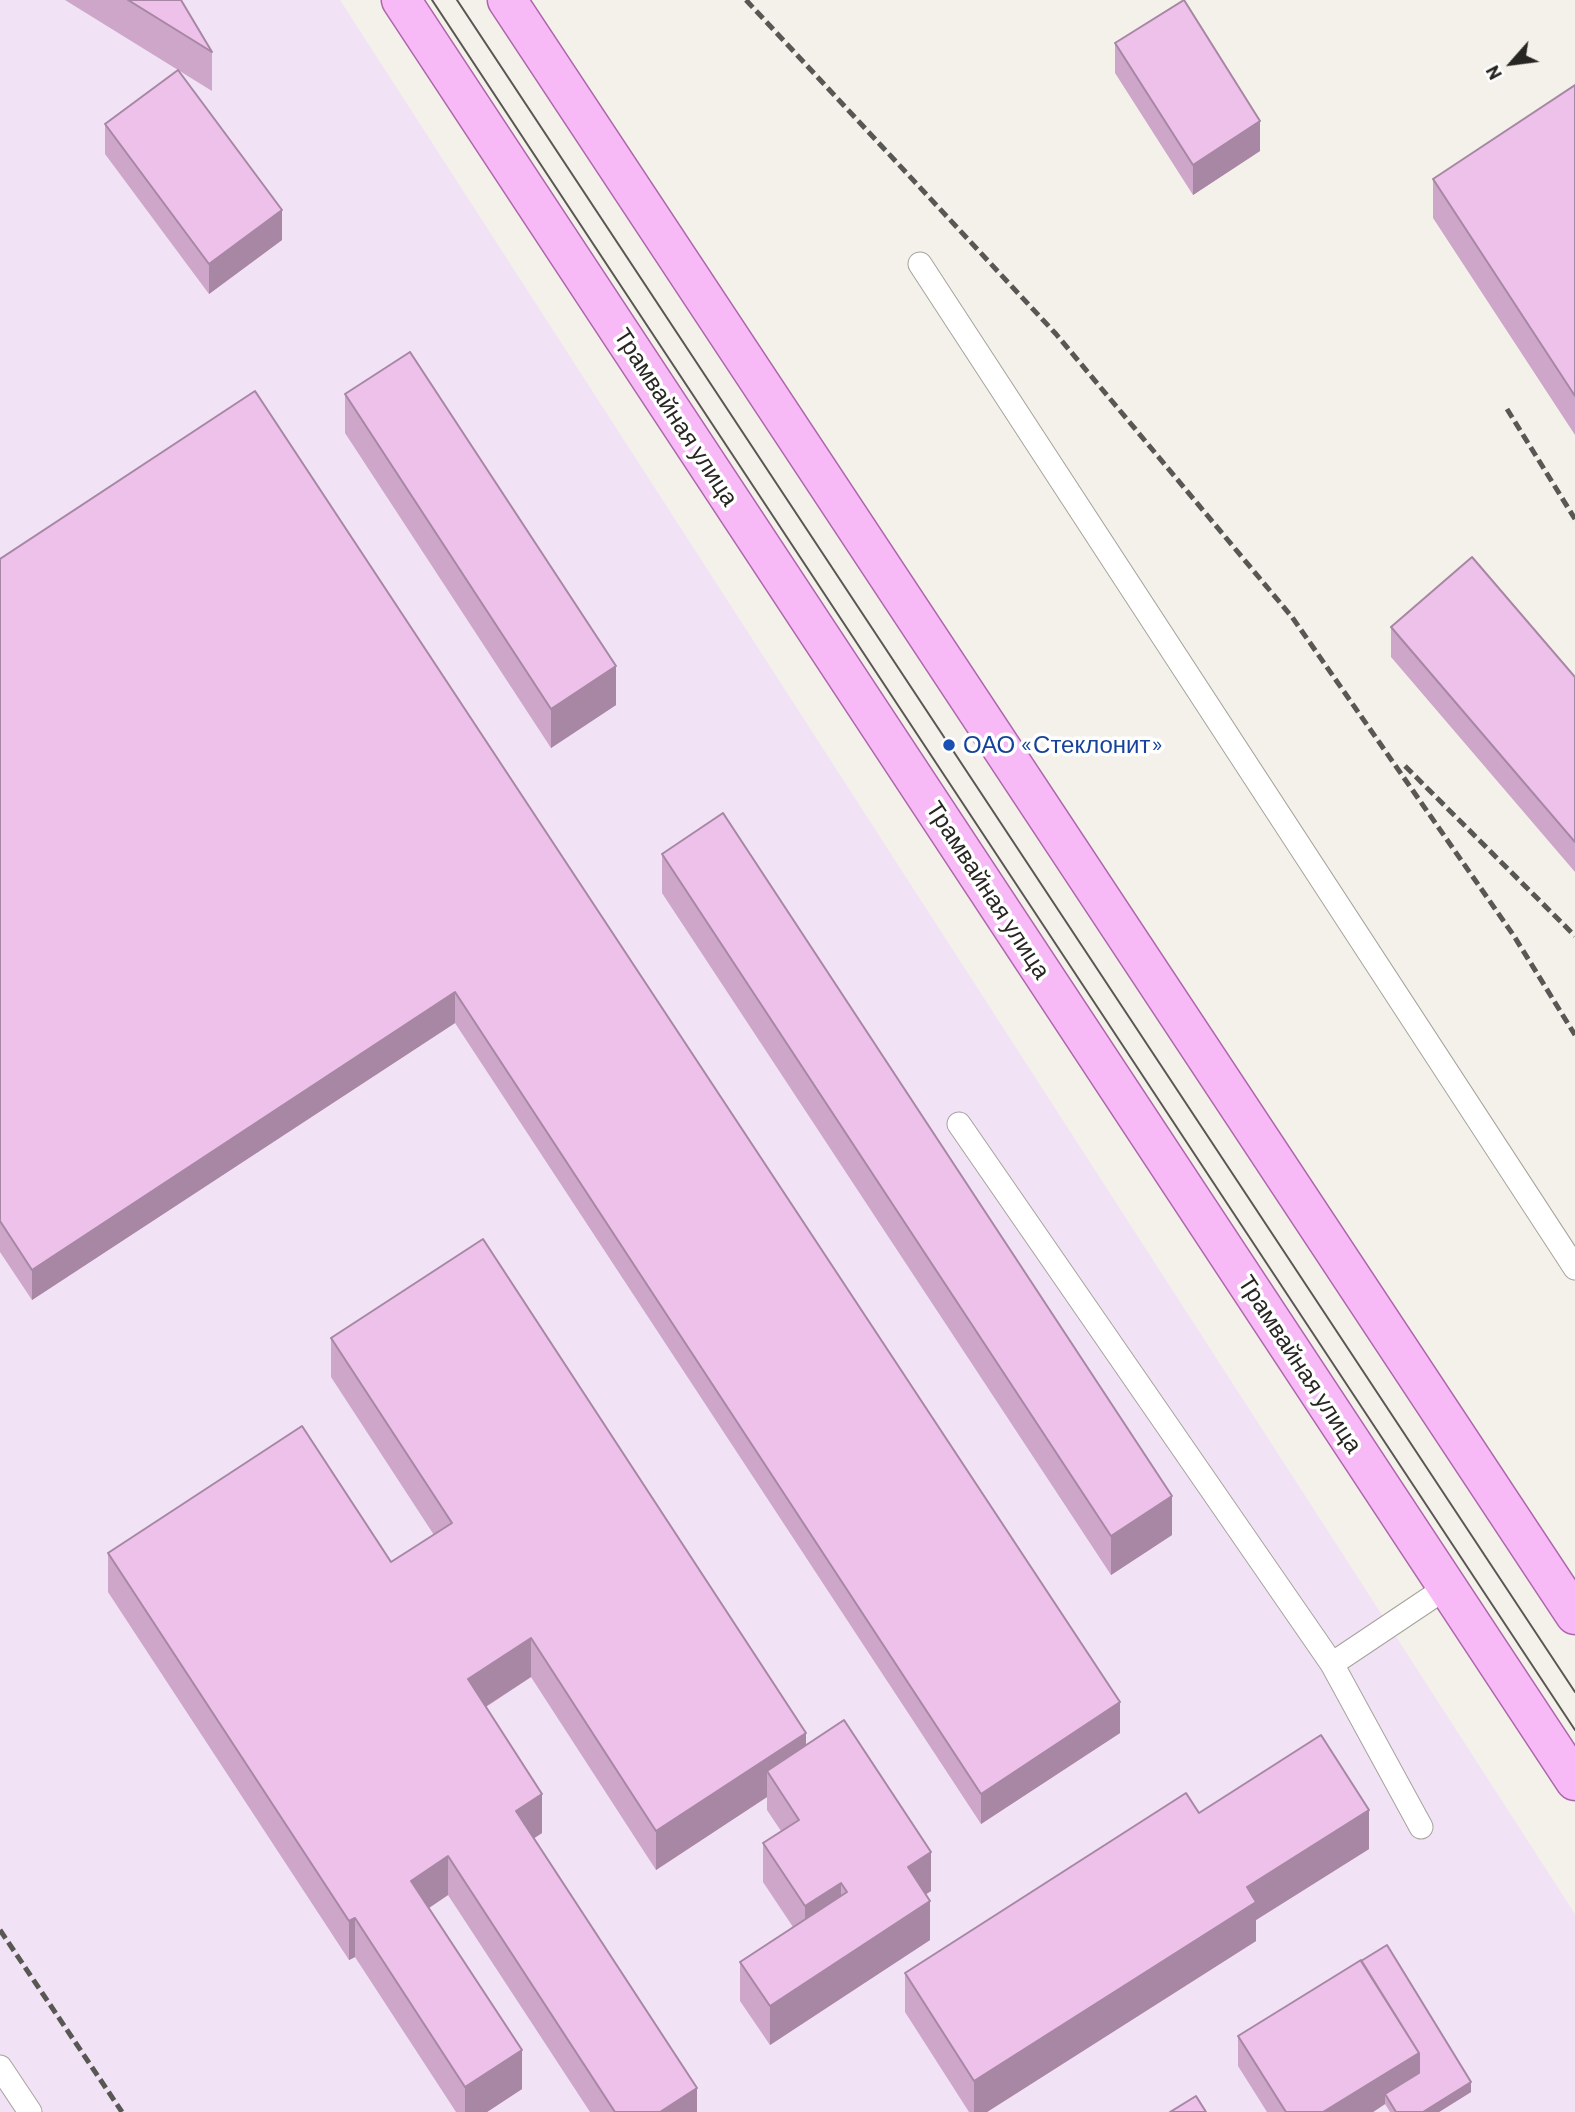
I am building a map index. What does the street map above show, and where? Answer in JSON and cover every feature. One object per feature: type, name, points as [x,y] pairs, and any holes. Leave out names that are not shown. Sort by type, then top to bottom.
[{"type":"main road","name":"Трамвайная улица","points":[[401,0],[1575,1781]]},
{"type":"main road","points":[[507,0],[1575,1615]]},
{"type":"lane","points":[[920,264],[1575,1268]]},
{"type":"lane","points":[[959,1124],[1332,1664],[1421,1827]]},
{"type":"lane","points":[[1332,1664],[1447,1587]]},
{"type":"lane","points":[[0,2067],[30,2112]]},
{"type":"shaded area","points":[[0,0],[340,0],[1575,1914],[1575,2112],[0,2112]]},
{"type":"building","points":[[128,0],[181,0],[212,52]]},
{"type":"building","points":[[1184,0],[1260,121],[1193,165],[1115,43]]},
{"type":"building","points":[[178,70],[282,210],[209,264],[105,124]]},
{"type":"building","points":[[1575,85],[1575,396],[1433,179]]},
{"type":"building","points":[[410,352],[616,666],[551,709],[345,394]]},
{"type":"building","points":[[255,391],[1120,1702],[981,1794],[455,992],[32,1270],[0,1221],[0,559]]},
{"type":"building","points":[[1472,557],[1575,677],[1575,842],[1391,627]]},
{"type":"building","points":[[723,813],[1172,1496],[1111,1536],[662,854]]},
{"type":"building","points":[[483,1239],[806,1733],[656,1831],[531,1638],[468,1679],[542,1794],[516,1811],[697,2088],[660,2112],[615,2112],[448,1856],[411,1881],[522,2050],[465,2087],[355,1918],[349,1921],[108,1553],[302,1426],[391,1562],[452,1523],[331,1338]]},
{"type":"building","points":[[844,1720],[931,1852],[908,1867],[930,1901],[770,2006],[740,1962],[847,1892],[841,1883],[805,1906],[763,1843],[799,1820],[767,1771]]},
{"type":"building","points":[[1321,1735],[1369,1810],[1247,1887],[1256,1902],[974,2081],[905,1973],[1186,1793],[1199,1813]]},
{"type":"building","points":[[1387,1945],[1471,2082],[1423,2112],[1396,2112],[1385,2094],[1419,2073],[1419,2053],[1361,1961]]},
{"type":"building","points":[[1361,1960],[1419,2053],[1323,2112],[1286,2112],[1238,2036]]},
{"type":"building","points":[[1196,2096],[1206,2112],[1170,2112]]},
{"type":"tram line","points":[[432,0],[1575,1730]]},
{"type":"tram line","points":[[457,0],[1575,1692]]},
{"type":"railway","points":[[746,0],[1056,334],[1292,617],[1514,936],[1575,1035]]},
{"type":"railway","points":[[1507,409],[1575,519]]},
{"type":"railway","points":[[1405,766],[1575,936]]},
{"type":"railway","points":[[0,1930],[122,2112]]},
{"type":"place","name":"ОАО «Стеклонит»","points":[[949,745]]}]
